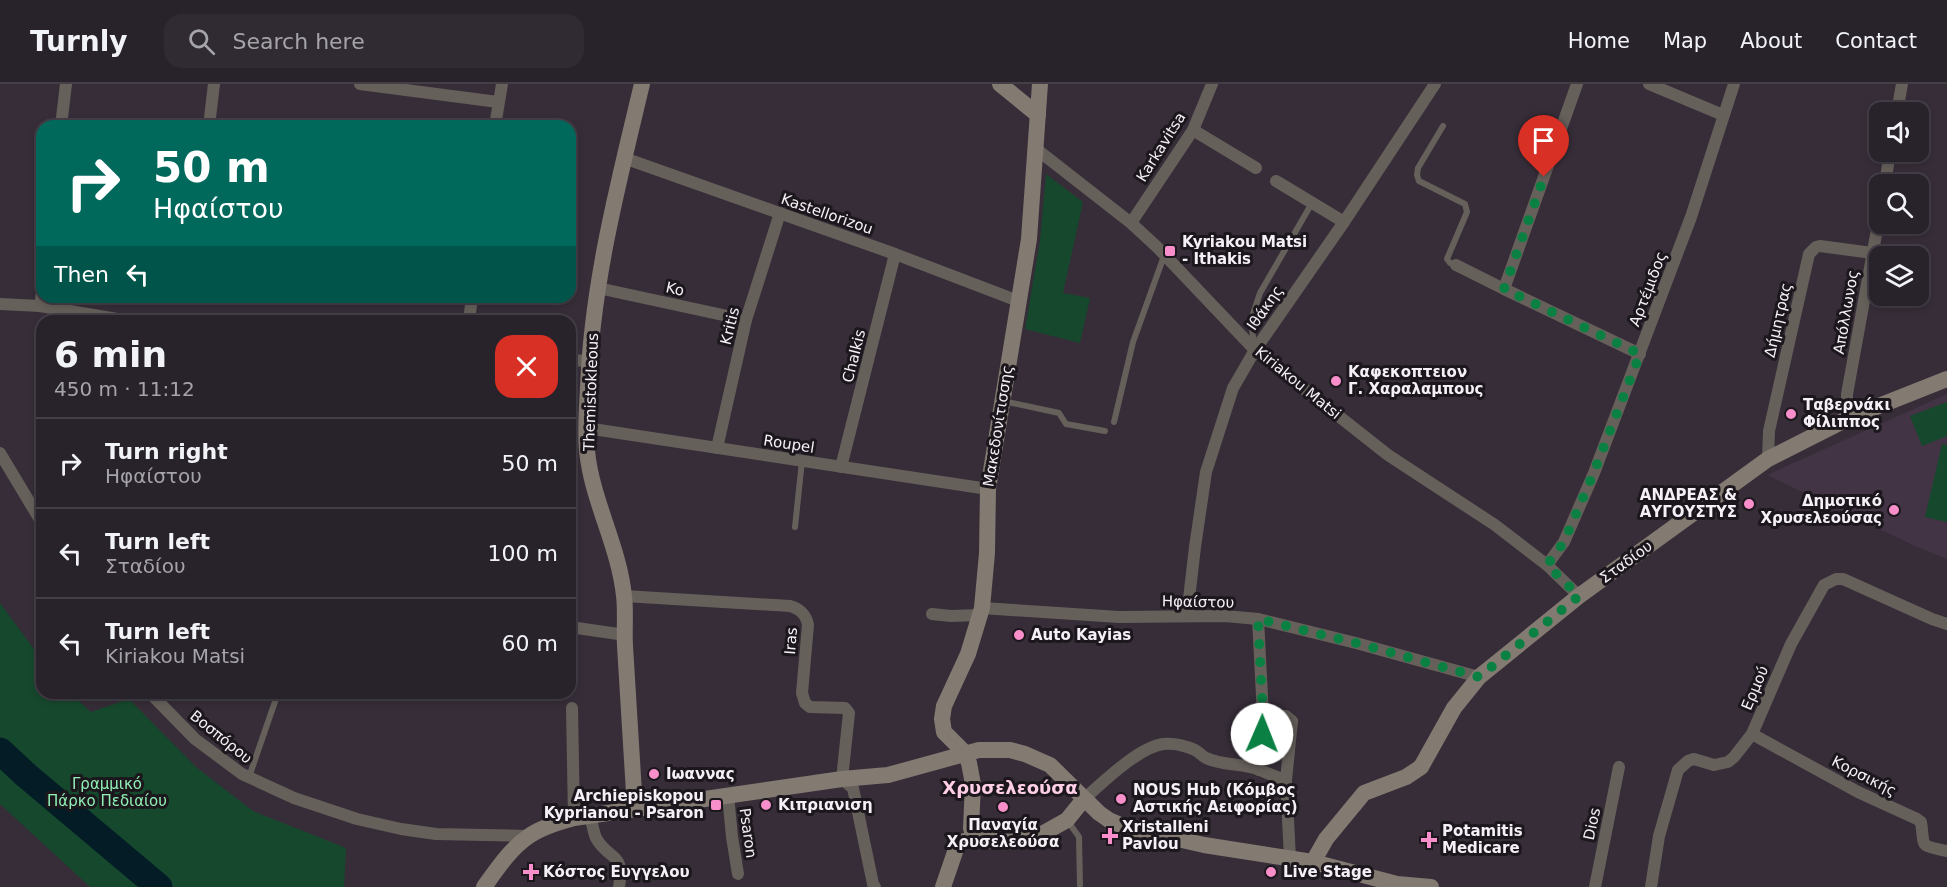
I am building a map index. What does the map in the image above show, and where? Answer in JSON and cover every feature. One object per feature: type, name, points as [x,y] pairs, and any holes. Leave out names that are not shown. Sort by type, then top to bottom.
[{"type":"main road","name":"Themistokleous","points":[[635,809],[624,596],[591,473],[586,428],[589,360],[598,288],[624,158],[642,84]]},
{"type":"main road","points":[[1000,84],[1038,115]]},
{"type":"main road","name":"Μακεδονίτισσης","points":[[965,753],[944,732],[942,719],[944,706],[968,654],[981,611],[987,554],[987,489],[1029,239],[1040,84]]},
{"type":"main road","name":"Σταδίου","points":[[1313,862],[1326,839],[1364,793],[1406,777],[1421,767],[1455,708],[1479,677],[1579,596],[1768,459],[1851,417],[1947,379]]},
{"type":"main road","points":[[484,887],[506,857],[529,836],[552,825],[582,816],[843,779],[888,775],[965,753],[992,749],[1011,750],[1050,765],[1109,820],[1125,827],[1195,843],[1313,862],[1397,884],[1423,887]]},
{"type":"main road","points":[[965,753],[972,775],[974,796],[971,828],[974,839]]},
{"type":"main road","points":[[943,887],[957,846],[964,841],[974,839],[1011,842],[1042,834],[1067,820],[1084,799]]},
{"type":"street","points":[[62,120],[66,84]]},
{"type":"street","points":[[210,120],[214,84]]},
{"type":"street","points":[[360,84],[498,102]]},
{"type":"street","points":[[496,120],[502,84]]},
{"type":"street","name":"Karkavitsa","points":[[1131,223],[1193,130],[1212,84]]},
{"type":"street","name":"Ιθάκης","points":[[1187,616],[1206,472],[1233,388],[1254,350],[1344,222],[1435,84]]},
{"type":"street","points":[[1504,289],[1577,84]]},
{"type":"street","points":[[1648,84],[1723,115]]},
{"type":"street","name":"Αρτέμιδος","points":[[1547,565],[1564,542],[1640,354],[1691,217],[1734,84]]},
{"type":"street","points":[[1899,102],[1902,84]]},
{"type":"street","points":[[1193,130],[1256,168]]},
{"type":"street","name":"Kiriakou Matsi","points":[[1035,148],[1131,223],[1254,350],[1388,455],[1495,525],[1547,565],[1579,596]]},
{"type":"street","name":"Kastellorizou","points":[[624,158],[895,254],[1018,301]]},
{"type":"street","points":[[1276,181],[1344,222]]},
{"type":"street","name":"Kritis","points":[[717,448],[746,320],[780,213]]},
{"type":"street","name":"Δήμητρας","points":[[1768,459],[1769,431],[1809,254],[1820,246],[1869,253]]},
{"type":"street","name":"Chalkis","points":[[841,467],[895,254]]},
{"type":"street","points":[[1455,265],[1640,354]]},
{"type":"street","name":"Απόλλωνος","points":[[1851,417],[1846,394],[1869,269]]},
{"type":"street","name":"Ko","points":[[598,288],[746,320]]},
{"type":"street","points":[[0,304],[36,300]]},
{"type":"street","points":[[57,303],[105,315]]},
{"type":"street","points":[[576,361],[589,360]]},
{"type":"street","name":"Roupel","points":[[586,428],[987,489]]},
{"type":"street","points":[[0,453],[36,514]]},
{"type":"street","name":"Ερμού","points":[[1651,887],[1659,836],[1678,770],[1694,759],[1714,765],[1728,762],[1734,757],[1752,734],[1791,644],[1824,585],[1829,581],[1843,579],[1932,620],[1947,624]]},
{"type":"street","name":"Iras","points":[[624,596],[790,606],[800,610],[808,625],[802,693],[805,703],[810,707],[845,708],[849,713],[843,779]]},
{"type":"street","name":"Ηφαίστου","points":[[932,614],[951,616],[981,611],[1119,617],[1225,616],[1258,619],[1479,677]]},
{"type":"street","points":[[1258,619],[1263,716],[1259,770]]},
{"type":"street","points":[[576,628],[625,635]]},
{"type":"street","name":"Βοσπόρου","points":[[156,699],[195,739],[242,774],[294,798],[357,819],[401,829],[436,834],[529,836]]},
{"type":"street","points":[[572,708],[582,816],[606,849],[617,857],[622,871],[619,887]]},
{"type":"street","points":[[1263,716],[1286,716],[1292,721],[1286,780],[1290,859]]},
{"type":"street","name":"Κορσικής","points":[[1752,734],[1858,792],[1917,819],[1920,822],[1923,843],[1926,846],[1947,851]]},
{"type":"street","points":[[1084,799],[1143,752],[1164,744],[1187,748],[1224,764],[1259,770],[1286,780]]},
{"type":"street","name":"Dios","points":[[1595,887],[1619,767]]},
{"type":"street","points":[[843,779],[853,788],[875,887]]},
{"type":"street","name":"Psaron","points":[[728,795],[738,874]]},
{"type":"lane","points":[[1443,126],[1418,168],[1417,175],[1419,181],[1465,204],[1467,212],[1447,259],[1455,265]]},
{"type":"lane","points":[[1254,350],[1251,320],[1260,293],[1312,203]]},
{"type":"lane","points":[[1113,422],[1133,342],[1164,255]]},
{"type":"lane","points":[[1002,401],[1059,413],[1066,424],[1105,431]]},
{"type":"lane","points":[[795,527],[802,461]]},
{"type":"lane","points":[[249,777],[276,699]]},
{"type":"lane","points":[[1067,820],[1079,837],[1080,885]]},
{"type":"shaded area","name":"Δημοτικό Χρυσελεούσας","points":[[1947,394],[1947,559],[1767,475]]},
{"type":"green space","points":[[1046,174],[1083,202],[1063,293],[1090,298],[1080,343],[1025,329],[1040,241]]},
{"type":"green space","points":[[1947,402],[1947,436],[1922,446],[1910,416]]},
{"type":"green space","points":[[1942,444],[1947,445],[1947,522],[1925,517]]},
{"type":"green space","name":"Γραμμικό Πάρκο Πεδιαίου","points":[[0,603],[36,652],[36,699],[77,699],[91,712],[129,699],[196,767],[253,811],[346,848],[344,887],[90,887],[0,804]]},
{"type":"waterway","points":[[0,751],[159,887]]},
{"type":"place","name":"Kyriakou Matsi - Ithakis","points":[[1170,251]]},
{"type":"place","name":"Καφεκοπτειον Γ. Χαραλαμπους","points":[[1336,381]]},
{"type":"place","name":"Ταβερνάκι Φίλιππος","points":[[1791,414]]},
{"type":"place","name":"ΑΝΔΡΕΑΣ & ΑΥΓΟΥΣΤΥΣ","points":[[1749,504]]},
{"type":"place","name":"Δημοτικό Χρυσελεούσας","points":[[1894,510]]},
{"type":"place","name":"Auto Kayias","points":[[1019,635]]},
{"type":"place","name":"Ιωαννας","points":[[654,774]]},
{"type":"place","name":"NOUS Hub (Κόμβος Αστικής Αειφορίας)","points":[[1121,799]]},
{"type":"place","name":"Archiepiskopou Kyprianou - Psaron","points":[[716,805]]},
{"type":"place","name":"Κιπριανιση","points":[[766,805]]},
{"type":"place","name":"Παναγία Χρυσελεούσα","points":[[1003,807]]},
{"type":"place","name":"Xristalleni Pavlou","points":[[1110,836]]},
{"type":"place","name":"Potamitis Medicare","points":[[1429,840]]},
{"type":"place","name":"Κόστος Ευγγελου","points":[[531,872]]},
{"type":"place","name":"Live Stage","points":[[1271,872]]},
{"type":"district","name":"Χρυσελεούσα","points":[[1010,788]]},
{"type":"route","points":[[1262,734],[1258,619],[1479,677],[1579,596],[1547,565],[1564,542],[1640,354],[1504,289],[1544,177]]}]
